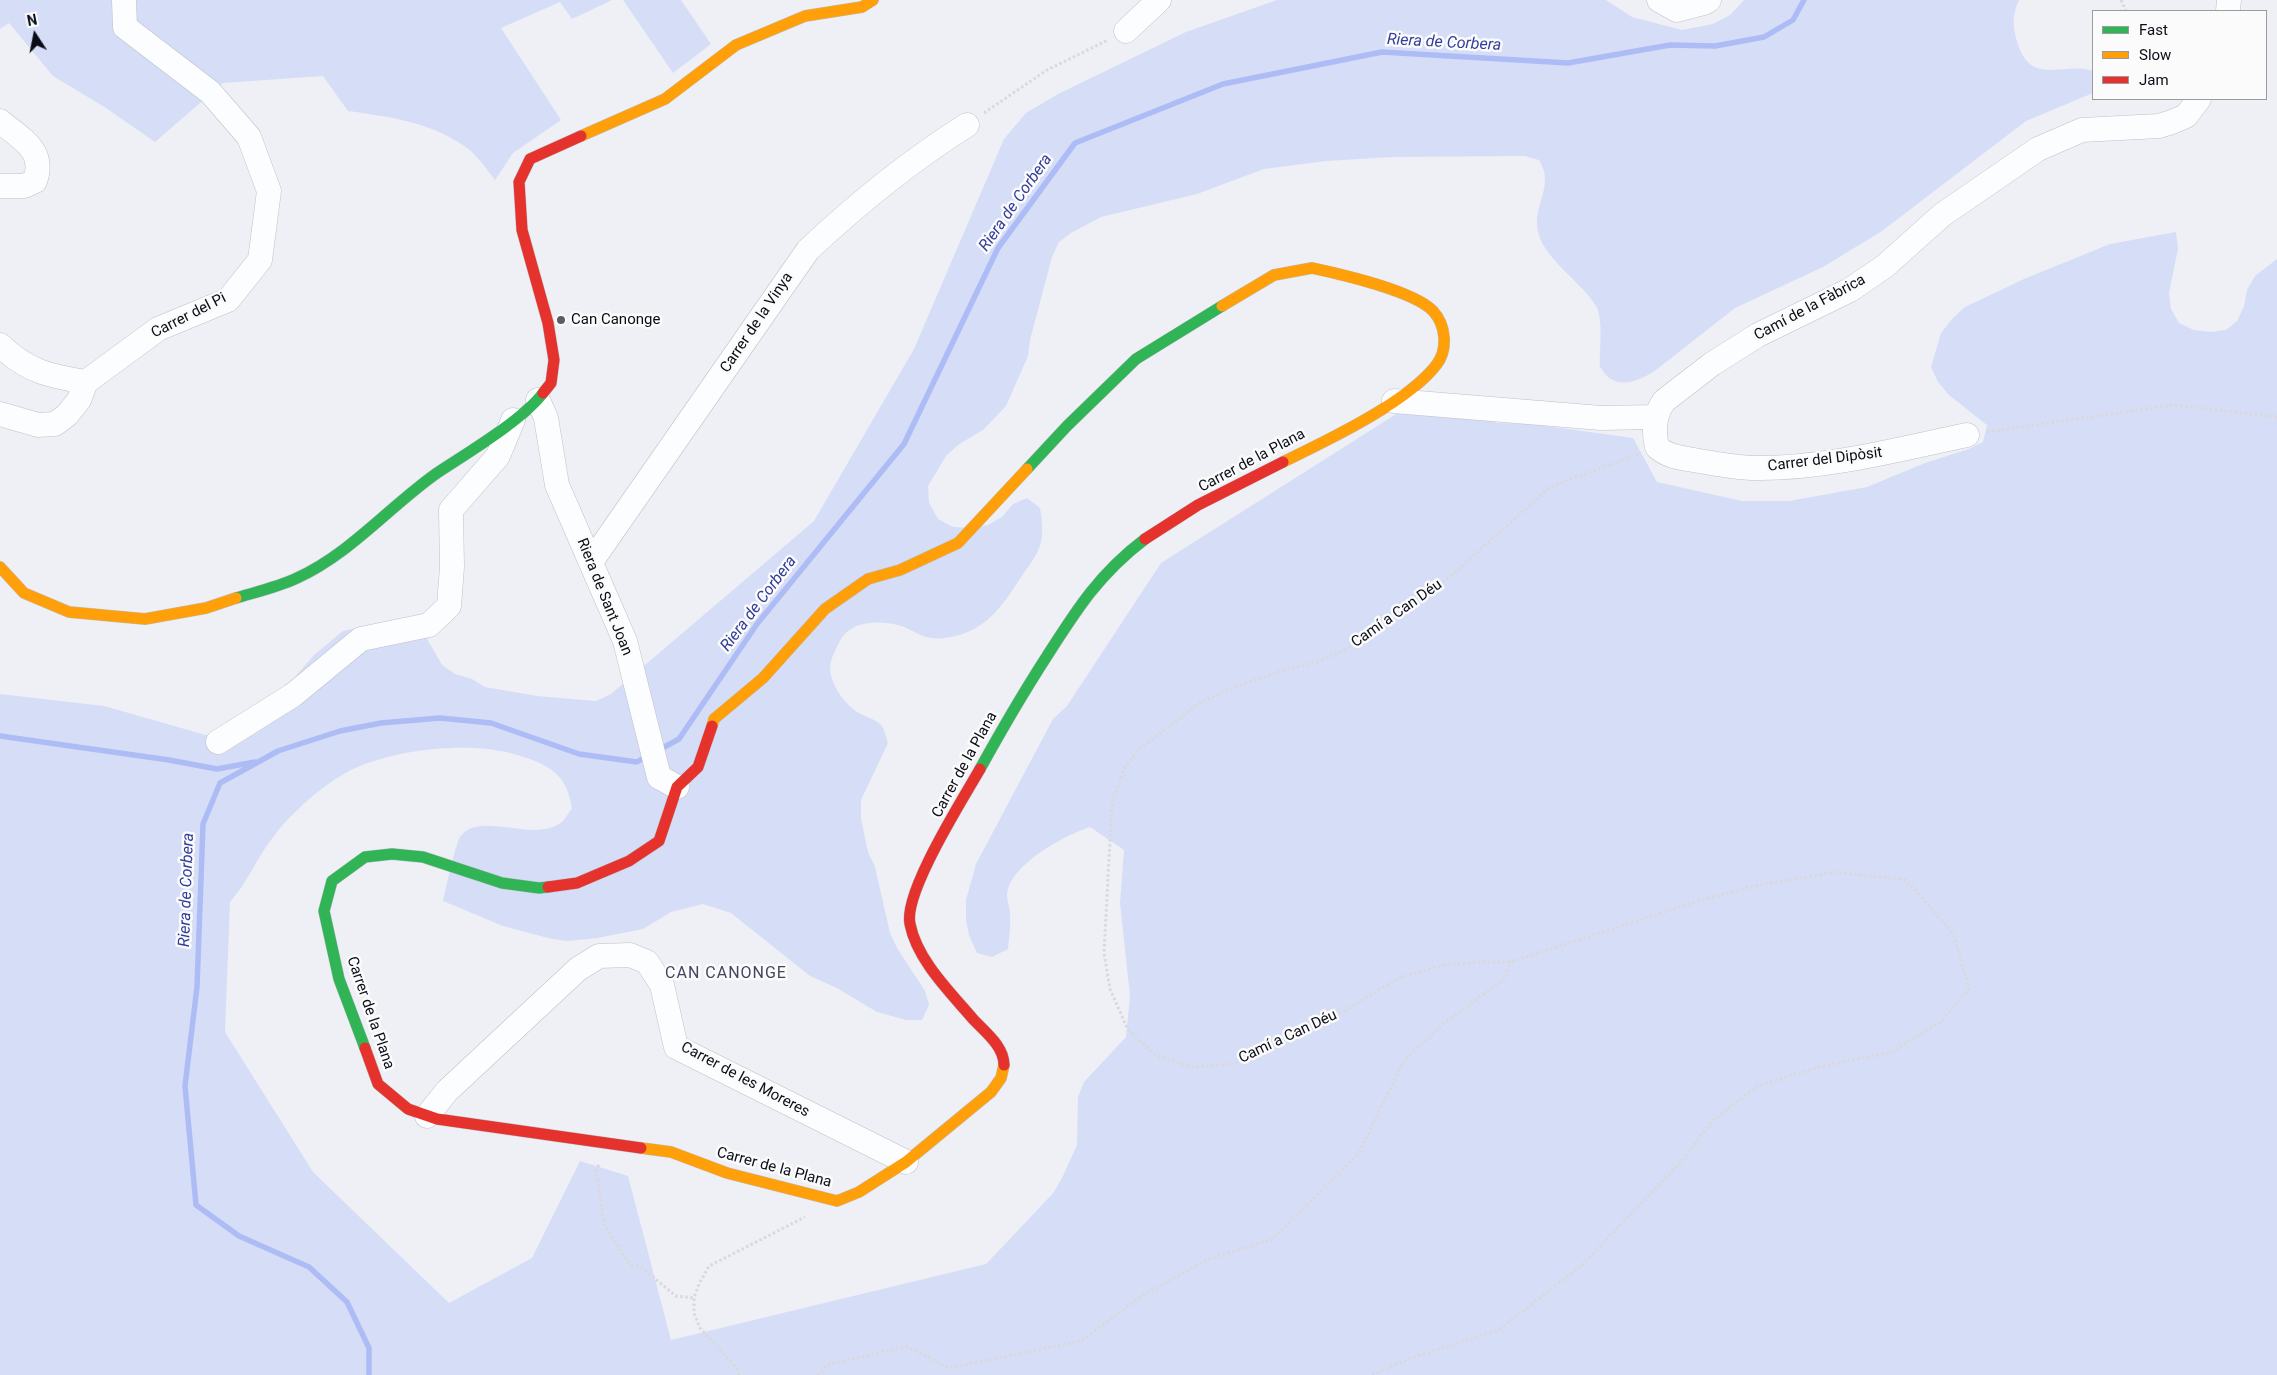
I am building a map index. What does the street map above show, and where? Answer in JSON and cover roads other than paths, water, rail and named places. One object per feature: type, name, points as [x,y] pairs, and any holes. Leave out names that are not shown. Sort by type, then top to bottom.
[{"type":"street","name":"Carrer del Pi","points":[[0,414],[38,425],[55,424],[67,415],[79,400],[86,382],[158,329],[228,300],[260,260],[269,192],[249,137],[210,92],[125,27],[124,0]]},
{"type":"street","points":[[0,567],[24,593],[69,612],[145,619],[206,608],[296,578],[332,558],[432,477],[513,420],[538,400],[551,383],[554,360],[548,322],[522,230],[519,182],[530,159],[665,99],[736,46],[805,16],[862,7],[873,0]]},
{"type":"street","points":[[1126,31],[1160,0]]},
{"type":"street","points":[[1659,0],[1677,10],[1709,0]]},
{"type":"street","name":"Camí de la Fàbrica","points":[[1656,416],[1664,401],[1712,364],[1758,334],[1850,290],[1884,266],[1942,215],[2038,149],[2082,130],[2159,126],[2186,116],[2198,100]]},
{"type":"street","points":[[0,121],[32,148],[39,159],[39,170],[35,181],[24,186],[0,186]]},
{"type":"street","name":"Carrer de la Vinya","points":[[591,562],[808,250],[844,216],[936,145],[967,125]]},
{"type":"street","name":"Carrer de la Plana","points":[[1312,268],[1387,288],[1422,304],[1434,312],[1445,345],[1441,357],[1428,374],[1394,401],[1340,432],[1232,486],[1147,538],[1120,560],[1095,585],[1049,652],[1002,730],[912,897],[908,921],[916,942],[933,968],[998,1046],[1004,1061],[1004,1070],[991,1092],[906,1162],[859,1192],[837,1201],[727,1173],[671,1152],[427,1116],[408,1109],[378,1084],[339,979],[324,911],[332,881],[365,857],[392,854],[423,857],[502,883],[539,888],[577,883],[629,861],[659,841],[668,782],[698,767],[714,719],[763,678],[825,609],[868,578],[900,570],[958,543],[1067,426],[1136,359],[1274,275],[1312,268]]},
{"type":"street","points":[[0,345],[30,369],[58,378],[86,382]]},
{"type":"street","name":"Riera de Sant Joan","points":[[538,400],[546,418],[557,486],[625,641],[651,745],[668,782]]},
{"type":"street","points":[[1394,401],[1601,418],[1656,416]]},
{"type":"street","name":"Carrer del Dipòsit","points":[[1656,416],[1656,447],[1664,453],[1672,456],[1755,468],[1797,466],[1823,462],[1886,452],[1967,435]]},
{"type":"street","points":[[218,742],[293,695],[360,639],[429,625],[449,606],[452,567],[451,510],[498,456],[513,420]]},
{"type":"street","name":"Carrer de les Moreres","points":[[427,1116],[447,1091],[578,969],[599,956],[630,955],[647,962],[662,985],[676,1047],[906,1162]]},
{"type":"waterway","name":"Riera de Corbera","points":[[657,751],[679,739],[757,624],[904,444],[998,248],[1075,143],[1223,84],[1382,52],[1568,63],[1670,45],[1715,46],[1764,37],[1793,20],[1804,0]]},
{"type":"waterway","name":"Riera de Corbera","points":[[369,1375],[369,1348],[347,1302],[309,1267],[239,1236],[196,1205],[185,1086],[197,987],[203,824],[220,783],[278,751],[340,731],[381,723],[440,718],[491,723],[579,754],[637,762],[647,756]]},
{"type":"waterway","points":[[0,736],[169,760],[217,769],[255,762]]},
{"type":"place","name":"Can Canonge","points":[[561,320]]},
{"type":"district","name":"CAN CANONGE","points":[[726,974]]}]
